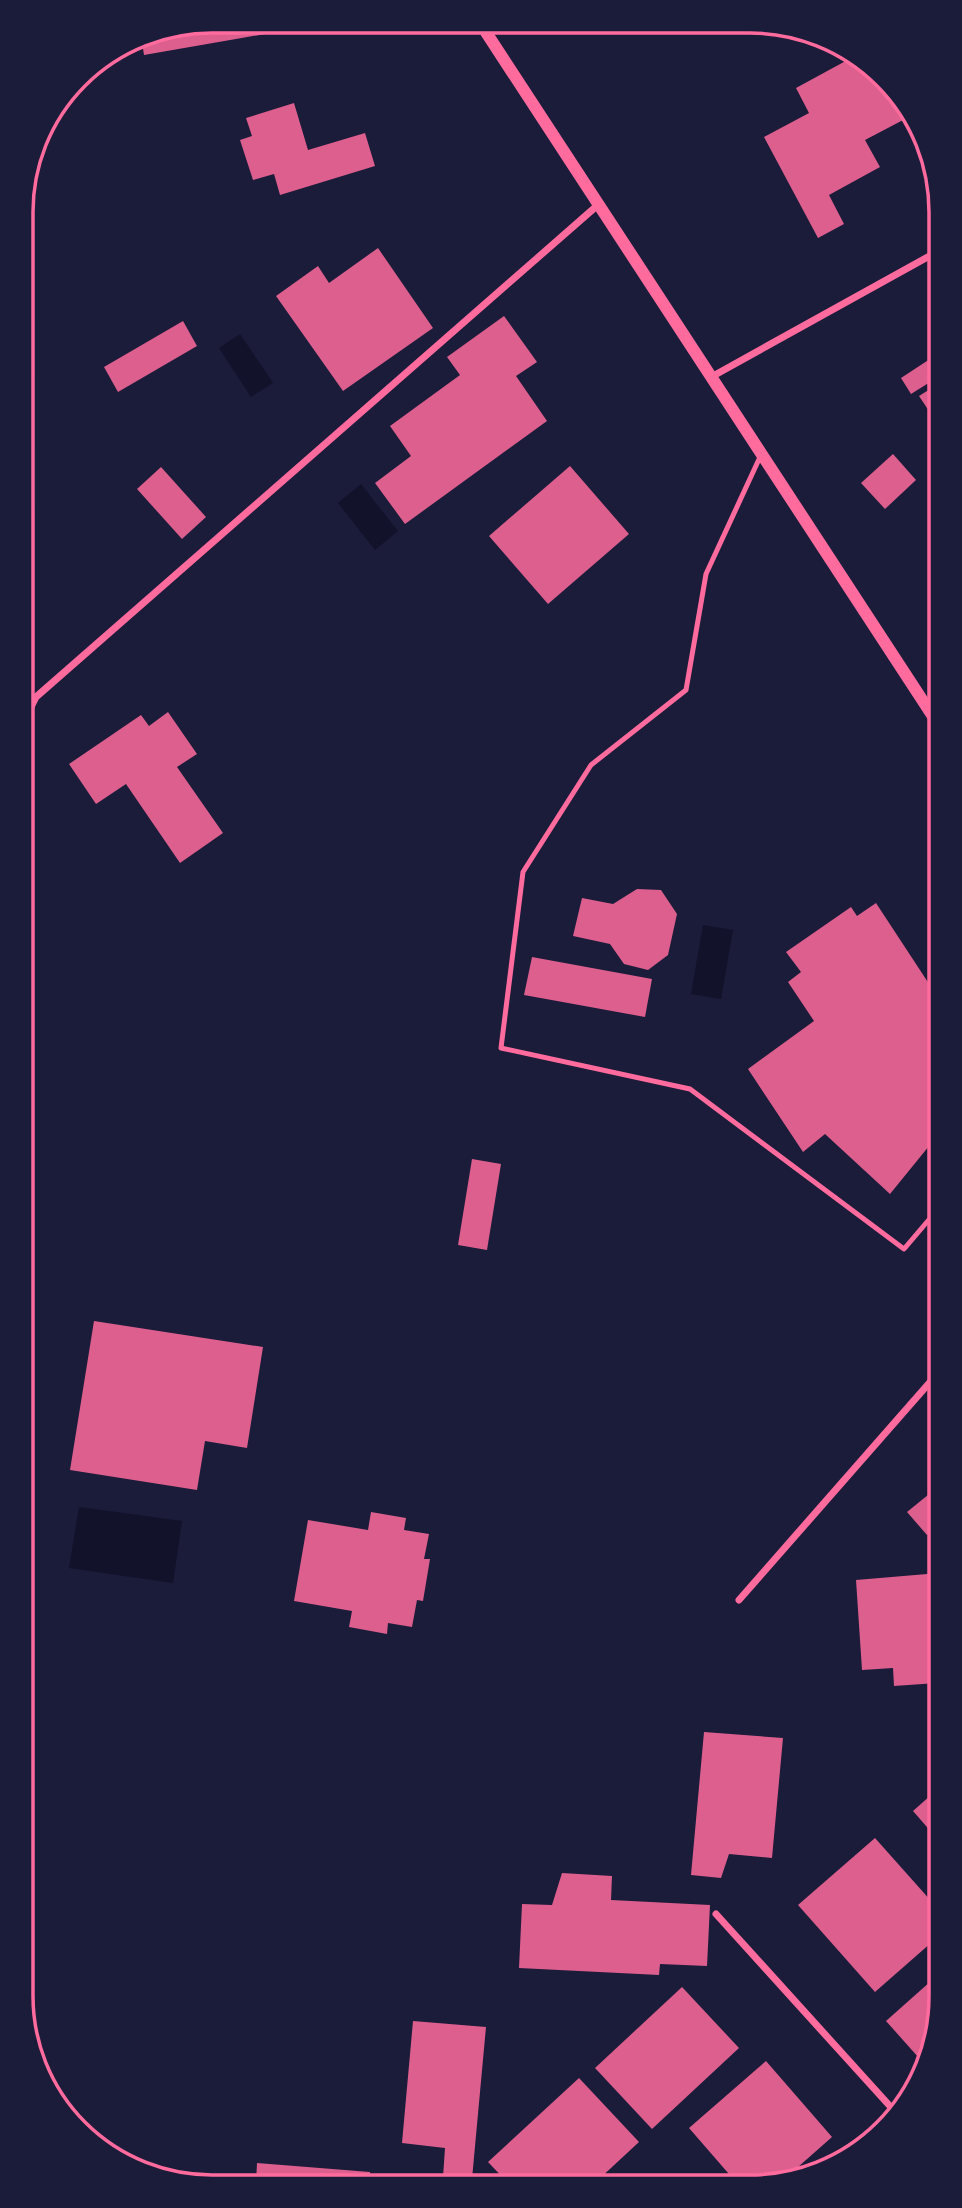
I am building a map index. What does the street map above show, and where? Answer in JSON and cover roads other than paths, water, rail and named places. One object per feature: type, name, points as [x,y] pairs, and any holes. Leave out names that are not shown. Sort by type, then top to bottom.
[{"type":"street","points":[[487,33],[929,710]]},
{"type":"street","points":[[34,701],[599,204]]},
{"type":"street","points":[[713,376],[929,256]]},
{"type":"street","points":[[739,1600],[928,1384]]},
{"type":"street","points":[[716,1914],[890,2106]]},
{"type":"lane","points":[[762,453],[706,574],[685,690],[590,765],[523,872],[501,1048],[690,1089],[904,1249],[928,1220]]}]
